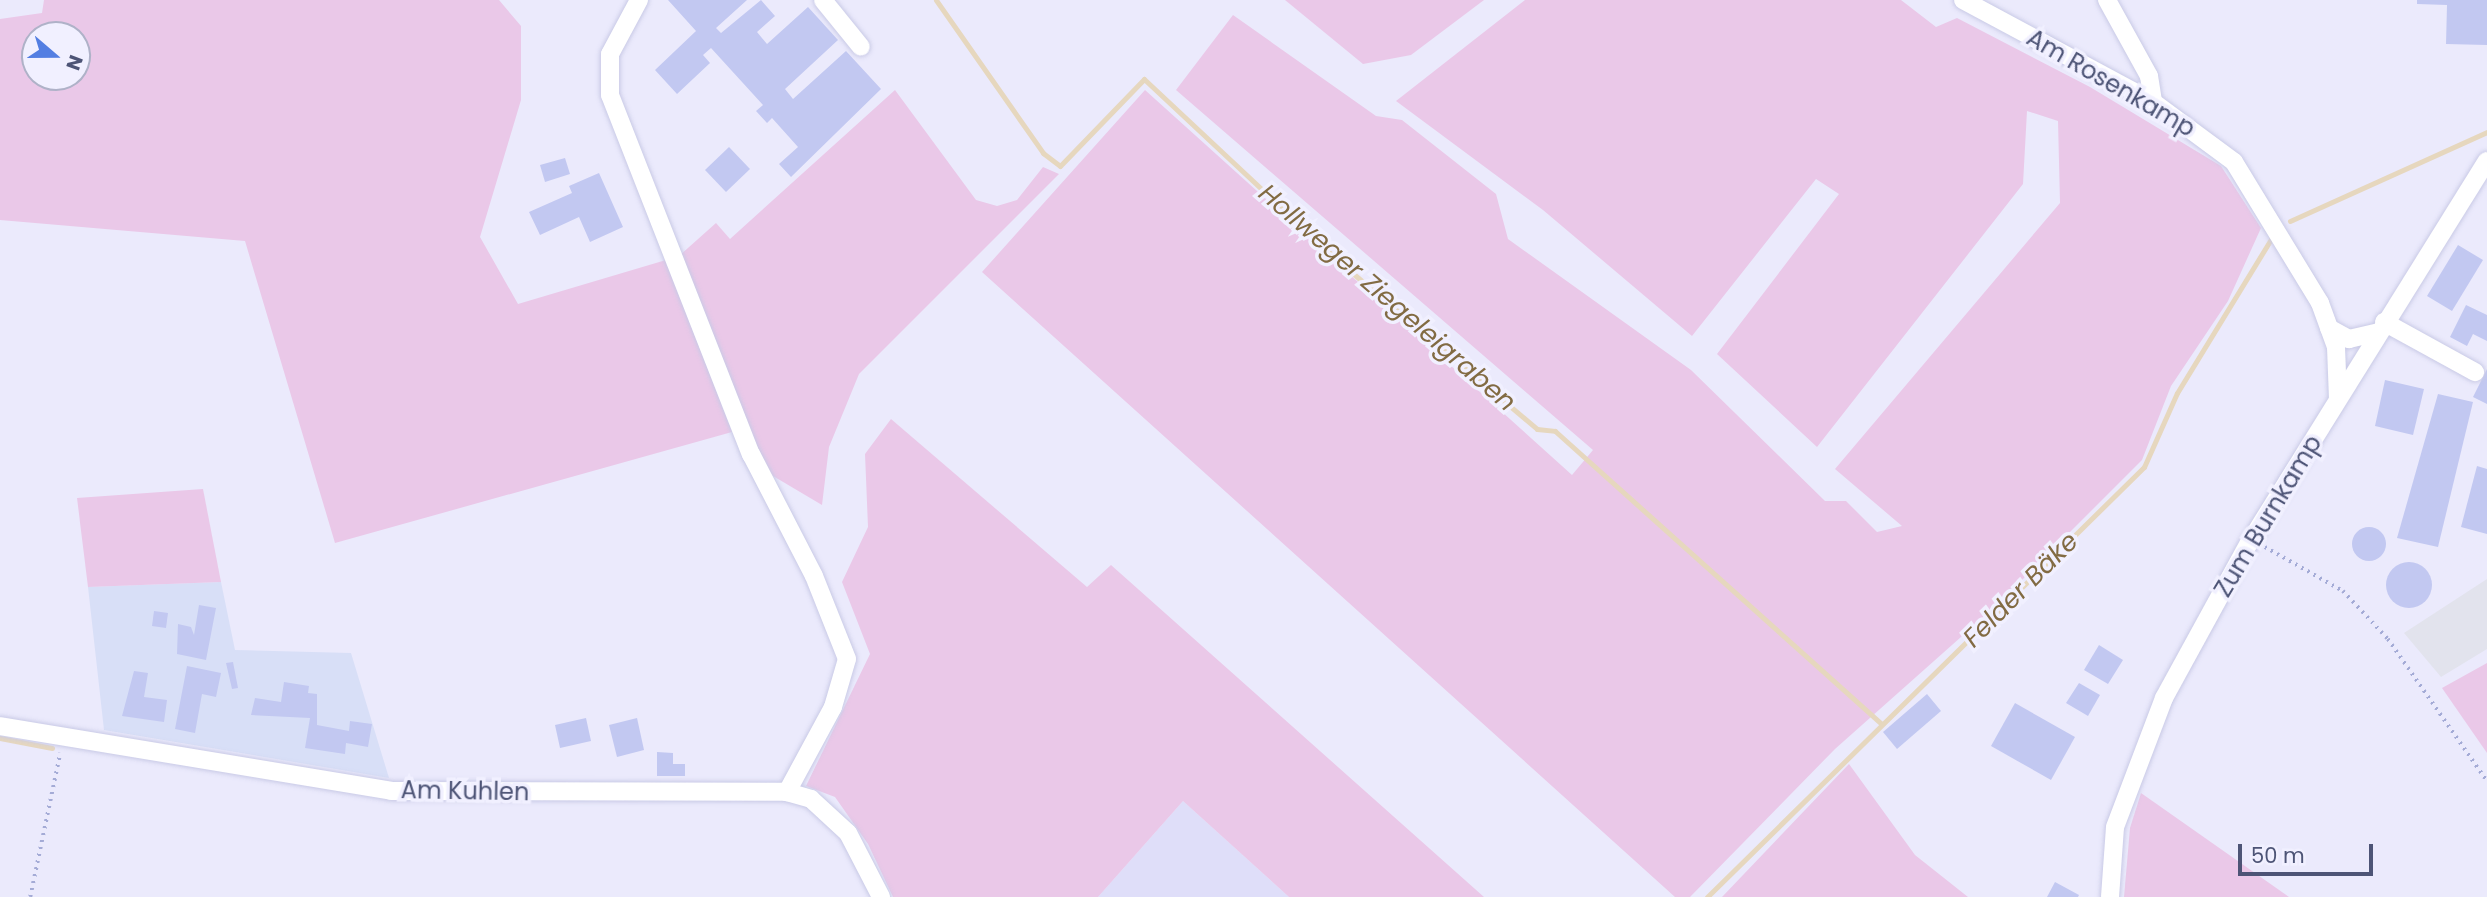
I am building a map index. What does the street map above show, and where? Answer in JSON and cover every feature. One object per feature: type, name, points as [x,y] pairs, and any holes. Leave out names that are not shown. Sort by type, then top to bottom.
[{"type":"street","points":[[639,0],[610,54],[610,95],[751,454],[814,576],[847,659],[833,707],[787,792]]},
{"type":"street","points":[[823,0],[861,47]]},
{"type":"street","name":"Am Rosenkamp","points":[[1962,0],[2153,102],[2234,162],[2287,241],[2329,328],[2336,347],[2338,398]]},
{"type":"street","points":[[2107,0],[2148,76],[2153,102]]},
{"type":"street","name":"Zum Burnkamp","points":[[2110,897],[2115,827],[2152,730],[2249,543],[2382,327],[2484,172]]},
{"type":"street","points":[[2329,328],[2349,339],[2382,327],[2475,372]]},
{"type":"street","name":"Am Kuhlen","points":[[0,726],[391,791],[787,792],[811,799],[848,833],[881,897]]},
{"type":"path","points":[[2249,543],[2273,549],[2343,591],[2388,639],[2487,780]]},
{"type":"path","points":[[30,897],[64,738]]},
{"type":"shaded area","points":[[44,0],[499,0],[521,26],[521,100],[480,237],[518,304],[666,260],[732,432],[335,543],[245,241],[0,220],[0,19],[42,13]]},
{"type":"shaded area","points":[[1285,0],[1484,0],[1411,55],[1363,64]]},
{"type":"shaded area","points":[[1525,0],[1901,0],[1936,27],[1957,18],[2090,87],[2221,166],[2261,228],[2228,301],[2171,386],[2142,460],[1997,605],[1835,749],[1690,897],[1675,897],[982,272],[1145,90],[1572,475],[1593,450],[1176,90],[1233,15],[1376,116],[1402,120],[1496,194],[1508,239],[1691,370],[1825,501],[1846,501],[1877,532],[1902,526],[1835,469],[2060,203],[2058,121],[2027,111],[2023,184],[1817,447],[1717,354],[1839,194],[1816,179],[1692,336],[1543,210],[1396,101]]},
{"type":"shaded area","points":[[895,90],[976,200],[997,206],[1017,200],[1043,167],[1059,174],[859,374],[829,447],[822,505],[768,473],[679,256],[716,223],[730,239]]},
{"type":"shaded area","points":[[891,419],[1087,587],[1111,565],[1484,897],[1289,897],[1183,801],[1098,897],[893,897],[868,844],[835,797],[806,786],[870,654],[842,582],[868,527],[865,454]]},
{"type":"shaded area","points":[[203,489],[221,582],[88,587],[77,498]]},
{"type":"shaded area","points":[[2487,579],[2487,649],[2441,677],[2404,633]]},
{"type":"shaded area","points":[[221,582],[235,650],[351,653],[389,778],[104,730],[88,587]]},
{"type":"shaded area","points":[[2487,663],[2487,753],[2442,688]]},
{"type":"shaded area","points":[[1849,764],[1915,855],[1968,897],[1722,897]]},
{"type":"shaded area","points":[[2141,793],[2289,897],[2124,897],[2130,828]]},
{"type":"shaded area","points":[[1183,801],[1289,897],[1098,897]]},
{"type":"building","points":[[668,0],[747,0],[716,28],[721,33],[761,0],[775,16],[757,32],[767,44],[808,7],[838,40],[785,89],[793,99],[846,51],[881,89],[791,177],[779,164],[798,147],[772,118],[767,123],[756,111],[763,105],[711,48],[703,55],[710,63],[677,94],[655,70],[696,31]]},
{"type":"building","points":[[2417,0],[2487,0],[2487,45],[2446,44],[2447,5],[2417,4]]},
{"type":"building","points":[[729,147],[750,169],[726,192],[705,170]]},
{"type":"building","points":[[565,158],[570,174],[545,182],[540,165]]},
{"type":"building","points":[[599,173],[623,227],[590,242],[579,217],[540,235],[529,212],[572,193],[569,186]]},
{"type":"building","points":[[2458,245],[2483,260],[2452,311],[2427,296]]},
{"type":"building","points":[[2466,305],[2487,315],[2487,341],[2473,334],[2467,346],[2450,337]]},
{"type":"building","points":[[2487,369],[2487,404],[2473,397]]},
{"type":"building","points":[[2385,380],[2424,389],[2413,435],[2375,426]]},
{"type":"building","points":[[2438,394],[2473,402],[2438,547],[2397,538]]},
{"type":"building","points":[[2477,466],[2487,469],[2487,534],[2461,527]]},
{"type":"building","points":[[2369,527],[2381,532],[2386,544],[2381,556],[2369,561],[2357,556],[2352,544],[2357,532]]},
{"type":"building","points":[[2409,562],[2425,569],[2432,585],[2425,601],[2409,608],[2393,601],[2386,585],[2393,569]]},
{"type":"building","points":[[199,605],[216,608],[206,660],[177,654],[178,624],[191,627],[194,635]]},
{"type":"building","points":[[154,611],[168,613],[166,628],[152,626]]},
{"type":"building","points":[[2099,645],[2123,660],[2108,684],[2084,670]]},
{"type":"building","points":[[233,662],[238,688],[232,689],[226,663]]},
{"type":"building","points":[[187,666],[221,673],[216,697],[202,694],[195,733],[175,729]]},
{"type":"building","points":[[134,671],[148,673],[144,697],[167,700],[164,722],[122,716]]},
{"type":"building","points":[[284,682],[309,686],[308,693],[317,694],[317,725],[349,731],[350,721],[372,724],[368,747],[346,743],[345,754],[305,748],[310,718],[251,715],[255,698],[281,702]]},
{"type":"building","points":[[2079,683],[2100,695],[2088,716],[2066,703]]},
{"type":"building","points":[[1927,694],[1941,711],[1897,749],[1883,732]]},
{"type":"building","points":[[2015,703],[2075,737],[2051,780],[1991,746]]},
{"type":"building","points":[[586,718],[591,741],[560,748],[555,725]]},
{"type":"building","points":[[637,718],[644,750],[617,757],[609,725]]},
{"type":"building","points":[[657,752],[673,753],[673,764],[685,764],[685,776],[657,776]]},
{"type":"building","points":[[2055,882],[2079,895],[2078,897],[2047,897]]},
{"type":"waterway","name":"Hollweger Ziegeleigraben","points":[[936,0],[1043,153],[1060,166],[1144,79],[1343,265],[1537,429],[1555,431],[1882,724]]},
{"type":"waterway","name":"Felder Bäke","points":[[2290,221],[2487,132]]},
{"type":"waterway","name":"Felder Bäke","points":[[1707,897],[2144,467],[2177,393],[2273,236]]},
{"type":"waterway","points":[[0,738],[52,748]]}]
